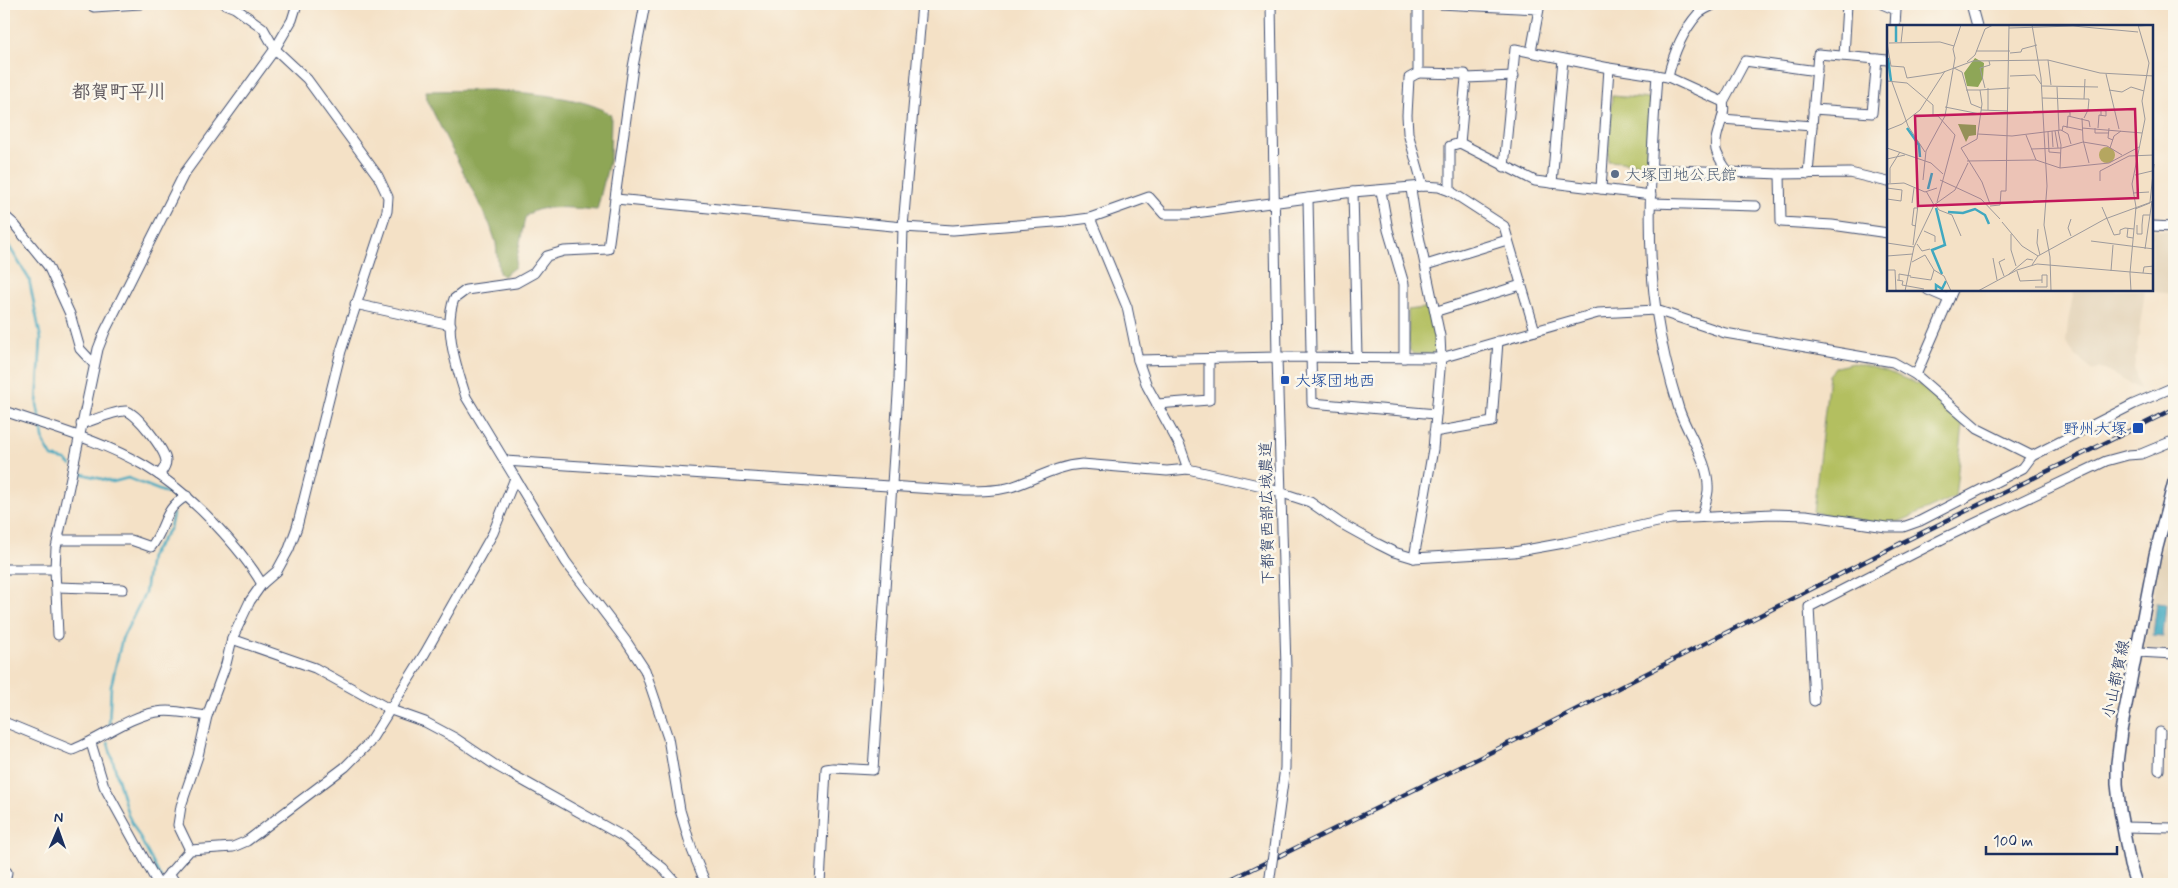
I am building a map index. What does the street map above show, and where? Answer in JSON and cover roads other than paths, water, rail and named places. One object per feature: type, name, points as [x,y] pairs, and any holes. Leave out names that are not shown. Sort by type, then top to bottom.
[{"type":"main road","name":"小山都賀線","points":[[2136,884],[2130,865],[2123,828],[2117,784],[2117,762],[2121,731],[2138,652],[2155,555],[2174,482]]},
{"type":"street","points":[[88,4],[94,7],[140,4]]},
{"type":"street","points":[[190,850],[178,825],[179,816],[198,756],[207,716],[226,664],[232,639],[250,601],[262,584],[277,571],[298,527],[341,351],[387,211],[388,197],[378,176],[306,79],[274,49],[263,28],[235,8],[225,4]]},
{"type":"street","points":[[58,630],[54,569],[58,540],[93,363],[105,331],[184,174],[274,49],[292,20],[298,4]]},
{"type":"street","points":[[645,4],[633,67],[608,249],[564,251],[547,256],[534,273],[516,283],[466,290],[454,299],[450,325],[458,371],[466,397],[566,562],[626,642],[644,670],[668,738],[680,810],[692,850],[706,884]]},
{"type":"street","points":[[820,884],[826,769],[873,770],[899,379],[903,227],[922,4]]},
{"type":"street","name":"下都賀西部広域農道","points":[[1269,884],[1285,768],[1286,668],[1277,357],[1272,4]]},
{"type":"street","points":[[1418,4],[1418,73]]},
{"type":"street","points":[[1440,4],[1539,9],[1531,52]]},
{"type":"street","points":[[1668,77],[1672,61],[1686,33],[1699,13],[1715,4]]},
{"type":"street","points":[[1844,56],[1848,4]]},
{"type":"street","points":[[1882,4],[1896,10],[1896,25]]},
{"type":"street","points":[[1971,4],[1977,25]]},
{"type":"street","points":[[1504,166],[1514,76],[1515,49],[1609,68],[1668,77],[1723,102]]},
{"type":"street","points":[[1808,174],[1818,54],[1887,60]]},
{"type":"street","points":[[1552,183],[1563,59]]},
{"type":"street","points":[[1813,109],[1872,113],[1877,59]]},
{"type":"street","points":[[1728,172],[1716,151],[1716,138],[1724,109],[1723,102],[1745,61],[1816,71]]},
{"type":"street","points":[[1601,189],[1609,68]]},
{"type":"street","points":[[1422,186],[1412,149],[1407,115],[1409,78],[1418,73],[1465,74],[1460,143]]},
{"type":"street","points":[[1657,75],[1651,169],[1651,266],[1656,310],[1674,392],[1688,431],[1706,470],[1708,490],[1702,517]]},
{"type":"street","points":[[1466,78],[1514,76]]},
{"type":"street","points":[[1722,119],[1812,126]]},
{"type":"street","points":[[1450,191],[1450,146],[1460,143],[1535,181],[1601,189],[1651,199],[1756,206]]},
{"type":"street","points":[[1651,169],[1780,174],[1850,173],[1887,182]]},
{"type":"street","points":[[1780,174],[1781,222],[1832,225],[1887,233]]},
{"type":"street","points":[[616,199],[903,227],[953,230],[1090,218],[1149,197],[1164,214],[1188,214],[1353,192],[1412,189],[1422,186],[1439,187],[1450,191],[1504,226],[1535,331]]},
{"type":"street","points":[[1412,189],[1416,222],[1436,310],[1441,358],[1429,480],[1414,558]]},
{"type":"street","points":[[1381,191],[1388,230],[1404,284],[1404,358]]},
{"type":"street","points":[[1353,192],[1357,358]]},
{"type":"street","points":[[1308,198],[1312,403],[1436,414]]},
{"type":"street","points":[[4,215],[14,224],[48,266],[70,314],[80,349],[93,363]]},
{"type":"street","points":[[1090,218],[1128,307],[1138,360],[1146,386],[1180,446],[1188,469]]},
{"type":"street","points":[[2153,226],[2174,227]]},
{"type":"street","points":[[1426,265],[1508,240]]},
{"type":"street","points":[[1436,310],[1522,285]]},
{"type":"street","points":[[1916,375],[1951,294],[1934,291]]},
{"type":"street","points":[[355,304],[450,325]]},
{"type":"street","points":[[1138,360],[1210,360],[1277,357],[1441,358],[1598,313],[1656,310],[1725,333],[1893,362],[1916,375],[1978,429],[2032,456]]},
{"type":"street","points":[[1434,432],[1492,422],[1498,341]]},
{"type":"street","points":[[1157,404],[1209,400],[1210,360]]},
{"type":"street","points":[[505,461],[893,487],[995,491],[1019,484],[1054,469],[1082,464],[1167,471],[1188,469],[1281,492],[1310,502],[1340,523],[1378,544],[1394,552],[1414,558],[1514,552],[1671,519],[1702,517],[1806,515],[1886,527],[1903,527],[1920,521],[2023,468],[2032,456],[2134,404],[2174,387]]},
{"type":"street","points":[[81,424],[124,410],[132,413],[159,446],[166,459],[164,469],[159,475]]},
{"type":"street","points":[[4,411],[113,450],[144,465],[159,475],[187,496],[225,535],[252,566],[262,584]]},
{"type":"street","points":[[1814,701],[1809,607],[1955,532],[2106,461],[2128,455],[2142,454],[2170,442],[2174,443]]},
{"type":"street","points":[[91,743],[104,786],[159,884],[190,850],[233,847],[266,827],[345,767],[369,743],[391,710],[493,533],[515,478]]},
{"type":"street","points":[[58,540],[131,540],[151,548],[160,536],[167,513],[176,502],[187,496]]},
{"type":"street","points":[[4,569],[54,569]]},
{"type":"street","points":[[56,587],[123,589]]},
{"type":"street","points":[[232,639],[315,668],[391,710],[425,722],[455,738],[495,765],[615,832],[663,868],[677,884]]},
{"type":"street","points":[[2138,652],[2174,654]]},
{"type":"street","points":[[4,722],[72,750],[91,743],[131,721],[156,712],[172,711],[207,716]]},
{"type":"street","points":[[2159,770],[2160,732]]},
{"type":"street","points":[[2123,828],[2174,828]]},
{"type":"street","points":[[5,884],[7,872]]},
{"type":"street","points":[[169,873],[176,884]]},
{"type":"water","points":[[2157,603],[2166,604],[2163,636],[2153,635]]},
{"type":"waterway","points":[[4,238],[29,279],[41,339],[37,404],[40,420]]},
{"type":"waterway","points":[[41,426],[44,443],[52,457],[65,460],[71,465]]},
{"type":"waterway","points":[[75,468],[83,474],[113,482],[128,478],[174,496]]},
{"type":"waterway","points":[[109,726],[111,686],[122,639],[145,593],[150,557],[170,528],[173,514]]},
{"type":"waterway","points":[[108,743],[128,815],[161,878]]},
{"type":"railway","points":[[1222,884],[1538,729],[1903,542],[2174,409]]},
{"type":"place","name":"大塚団地公民館","points":[[1615,174]]},
{"type":"place","name":"大塚団地西","points":[[1285,380]]},
{"type":"place","name":"野州大塚","points":[[2138,428]]},
{"type":"district","name":"都賀町平川","points":[[119,91]]}]
